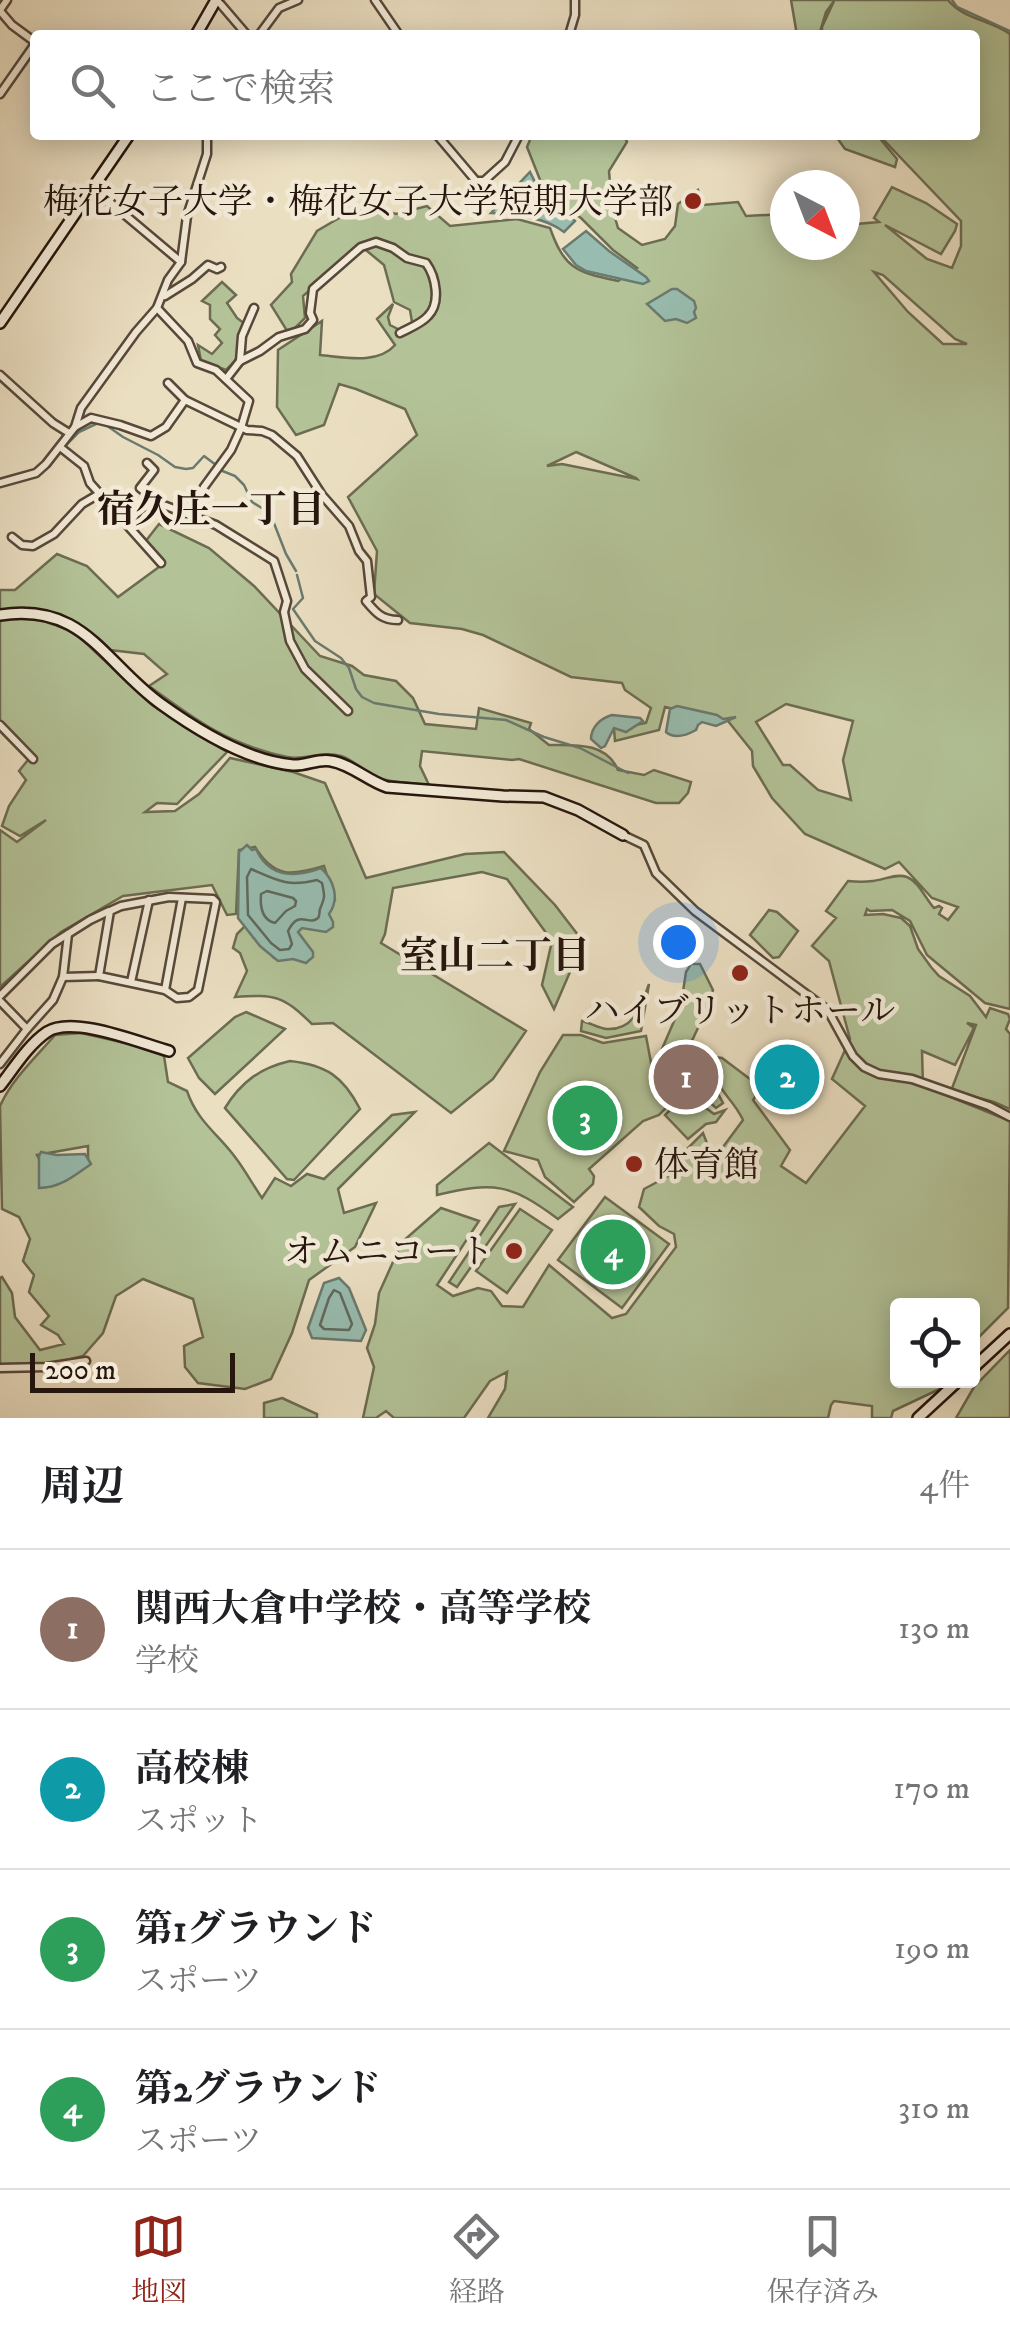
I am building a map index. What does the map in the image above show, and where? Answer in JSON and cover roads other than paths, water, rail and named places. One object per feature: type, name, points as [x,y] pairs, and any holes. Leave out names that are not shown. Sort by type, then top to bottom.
[{"type":"street","points":[[7,0],[0,11],[30,39]]},
{"type":"street","points":[[199,30],[217,0],[243,30]]},
{"type":"street","points":[[263,30],[279,8],[298,0]]},
{"type":"street","points":[[375,0],[396,30]]},
{"type":"street","points":[[570,30],[575,0]]},
{"type":"street","points":[[0,94],[30,50]]},
{"type":"street","points":[[0,323],[125,140]]},
{"type":"street","points":[[0,483],[39,471],[157,308],[168,280],[181,262],[187,216],[208,154],[207,140]]},
{"type":"street","points":[[441,140],[476,181],[484,181],[505,162],[516,140]]},
{"type":"street","points":[[92,187],[181,262]]},
{"type":"street","points":[[226,378],[240,361],[279,337],[308,326],[314,320],[310,313],[313,289],[361,247],[376,242],[406,258],[426,263],[432,274],[432,312],[400,334]]},
{"type":"street","points":[[161,298],[192,280],[208,265],[222,267]]},
{"type":"street","points":[[157,308],[188,341],[197,362],[216,370],[248,400],[229,453],[208,480],[189,515]]},
{"type":"street","points":[[240,361],[242,336],[254,308]]},
{"type":"street","points":[[0,374],[53,424],[72,430],[91,418],[151,436],[166,427],[185,400]]},
{"type":"street","points":[[168,383],[185,400],[248,430],[272,436],[297,456],[313,484],[349,526],[368,560],[371,597],[366,602],[379,616],[398,620]]},
{"type":"street","points":[[60,447],[84,466],[90,483],[109,504],[139,509]]},
{"type":"street","points":[[146,463],[154,470],[140,488],[152,503]]},
{"type":"street","points":[[12,537],[22,545],[33,546],[54,534],[82,504],[99,494]]},
{"type":"street","points":[[161,563],[128,526],[139,509],[152,503],[216,525],[274,561],[287,600],[284,612],[290,640],[305,669],[348,711]]},
{"type":"street","points":[[0,615],[30,612],[73,625],[163,706],[230,747],[254,756],[290,765],[334,761],[387,787],[544,798],[578,810],[644,845],[656,873],[694,911],[824,1008],[864,1067],[879,1074],[912,1079],[1010,1117]]},
{"type":"street","points":[[0,725],[33,759]]},
{"type":"street","points":[[164,990],[182,898]]},
{"type":"street","points":[[27,1028],[0,998],[52,944],[121,906],[182,898],[213,898],[216,902],[198,990],[189,998],[174,998],[164,990],[99,976],[64,977]]},
{"type":"street","points":[[131,982],[148,900]]},
{"type":"street","points":[[99,976],[110,911]]},
{"type":"street","points":[[0,1064],[48,1007],[64,977],[68,934]]},
{"type":"street","points":[[0,1086],[36,1040],[58,1027],[78,1027],[169,1051]]},
{"type":"street","points":[[980,1362],[1010,1334]]},
{"type":"street","points":[[0,1368],[47,1367],[86,1360]]},
{"type":"street","points":[[918,1418],[951,1388]]},
{"type":"water","points":[[530,172],[536,195],[545,203],[556,203],[575,221],[564,232],[520,215],[491,213]]},
{"type":"water","points":[[586,231],[649,281],[643,284],[586,271],[576,265],[563,249]]},
{"type":"water","points":[[672,289],[694,301],[696,318],[687,323],[665,321],[647,304]]},
{"type":"water","points":[[677,706],[723,719],[736,717],[716,726],[702,722],[692,732],[673,736],[666,732],[670,709]]},
{"type":"water","points":[[612,715],[643,721],[626,732],[614,728],[601,748],[591,739],[593,731]]},
{"type":"water","points":[[247,845],[256,849],[261,859],[275,870],[292,874],[321,868],[329,878],[335,896],[329,914],[333,927],[326,932],[302,928],[298,932],[313,952],[306,963],[293,959],[278,961],[238,918],[239,852]]},
{"type":"water","points":[[41,1152],[85,1154],[91,1164],[60,1184],[39,1188]]},
{"type":"water","points":[[339,1278],[349,1288],[366,1330],[361,1341],[312,1338],[308,1328],[324,1283]]},
{"type":"waterway","points":[[952,0],[957,7],[1010,31]]},
{"type":"waterway","points":[[65,446],[79,432],[98,423]]},
{"type":"waterway","points":[[106,425],[175,467],[193,468],[204,456],[216,465]]},
{"type":"waterway","points":[[0,486],[39,475],[60,452]]},
{"type":"waterway","points":[[220,470],[235,476],[252,502],[270,513],[296,571]]},
{"type":"waterway","points":[[297,575],[303,598],[293,609],[315,641],[349,668],[362,697],[374,703],[439,714],[506,720],[580,748],[628,773]]},
{"type":"place","name":"梅花女子大学・梅花女子大学短期大学部","points":[[693,201]]},
{"type":"place","name":"ハイブリットホール","points":[[740,973]]},
{"type":"place","name":"関西大倉中学校・高等学校","points":[[686,1077]]},
{"type":"place","name":"高校棟","points":[[787,1077]]},
{"type":"place","name":"第1グラウンド","points":[[585,1118]]},
{"type":"place","name":"体育館","points":[[634,1164]]},
{"type":"place","name":"オムニコート","points":[[514,1251]]},
{"type":"place","name":"第2グラウンド","points":[[613,1252]]},
{"type":"district","name":"宿久庄一丁目","points":[[211,509]]},
{"type":"district","name":"室山二丁目","points":[[495,955]]}]
